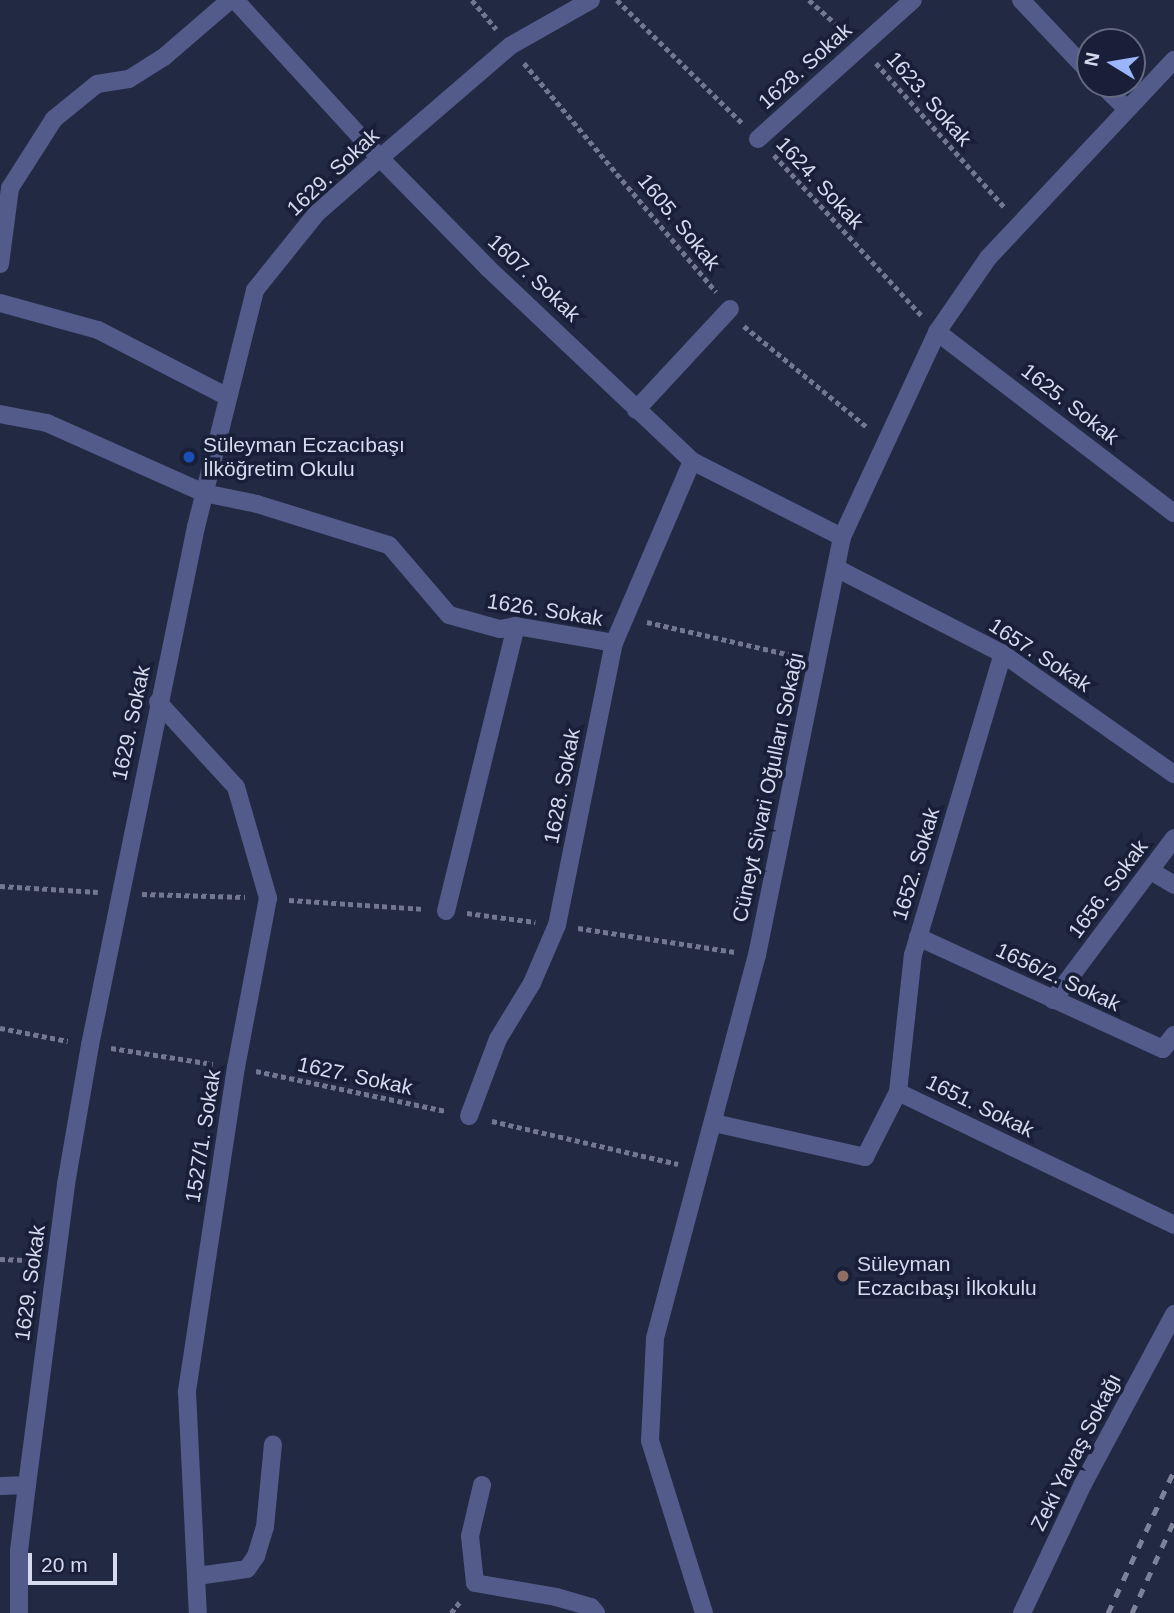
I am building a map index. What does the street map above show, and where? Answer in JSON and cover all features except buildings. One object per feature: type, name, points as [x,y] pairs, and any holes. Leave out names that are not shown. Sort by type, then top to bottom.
[{"type":"street","name":"1607. Sokak","points":[[233,0],[380,158],[636,410],[692,461],[842,537]]},
{"type":"street","points":[[0,264],[10,188],[54,119],[97,84],[129,79],[164,57],[233,0]]},
{"type":"street","name":"1629. Sokak","points":[[19,1613],[19,1551],[27,1485],[56,1261],[90,1045],[158,702],[226,396],[255,290],[317,213],[380,158],[510,46],[591,0]]},
{"type":"street","name":"1628. Sokak","points":[[758,139],[914,0]]},
{"type":"street","points":[[1021,0],[1076,59]]},
{"type":"street","name":"Cüneyt Sivari Oğulları Sokağı","points":[[704,1613],[650,1441],[655,1338],[757,955],[842,537],[884,441],[937,332],[988,258],[1174,60]]},
{"type":"street","points":[[1116,98],[1127,109]]},
{"type":"street","points":[[0,303],[98,330],[226,396]]},
{"type":"street","points":[[636,410],[730,309]]},
{"type":"street","name":"1625. Sokak","points":[[937,332],[1174,513]]},
{"type":"street","name":"1626. Sokak","points":[[0,414],[47,423],[204,494],[257,504],[389,545],[449,615],[500,629],[516,626],[614,643]]},
{"type":"street","name":"1628. Sokak","points":[[469,1116],[498,1039],[532,983],[556,925],[614,643],[692,461]]},
{"type":"street","name":"1657. Sokak","points":[[836,568],[1003,654],[1174,774]]},
{"type":"street","points":[[446,911],[516,626]]},
{"type":"street","name":"1652. Sokak","points":[[898,1092],[918,937],[1003,654]]},
{"type":"street","name":"1527/1. Sokak","points":[[158,702],[236,787],[268,898],[236,1067],[187,1392],[198,1613]]},
{"type":"street","name":"1656. Sokak","points":[[1053,1000],[1152,871],[1174,838]]},
{"type":"street","points":[[1152,871],[1174,885]]},
{"type":"street","name":"1656/2. Sokak","points":[[918,937],[1163,1049],[1174,1035]]},
{"type":"street","name":"1651. Sokak","points":[[714,1123],[865,1157],[898,1092],[1174,1224]]},
{"type":"street","name":"Zeki Yavaş Sokağı","points":[[1022,1613],[1083,1484],[1174,1314]]},
{"type":"street","points":[[197,1576],[247,1569],[256,1556],[265,1527],[273,1444]]},
{"type":"street","points":[[0,1486],[27,1485]]},
{"type":"street","points":[[482,1485],[470,1536],[475,1583],[556,1597],[591,1607],[596,1613]]},
{"type":"path","name":"1605. Sokak","points":[[472,0],[741,324],[884,441]]},
{"type":"path","name":"1624. Sokak","points":[[617,0],[758,139],[937,332]]},
{"type":"path","name":"1623. Sokak","points":[[809,0],[861,46],[1019,225]]},
{"type":"path","name":"1626. Sokak","points":[[625,617],[817,660]]},
{"type":"path","points":[[0,886],[120,893]]},
{"type":"path","name":"1627. Sokak","points":[[0,1028],[236,1067],[469,1116],[700,1169]]},
{"type":"path","points":[[0,1259],[56,1261]]},
{"type":"railway","points":[[1108,1613],[1174,1471]]},
{"type":"railway","points":[[1132,1613],[1174,1521]]},
{"type":"place","name":"Süleyman Eczacıbaşı İlköğretim Okulu","points":[[189,457]]},
{"type":"place","name":"Süleyman Eczacıbaşı İlkokulu","points":[[843,1276]]}]
